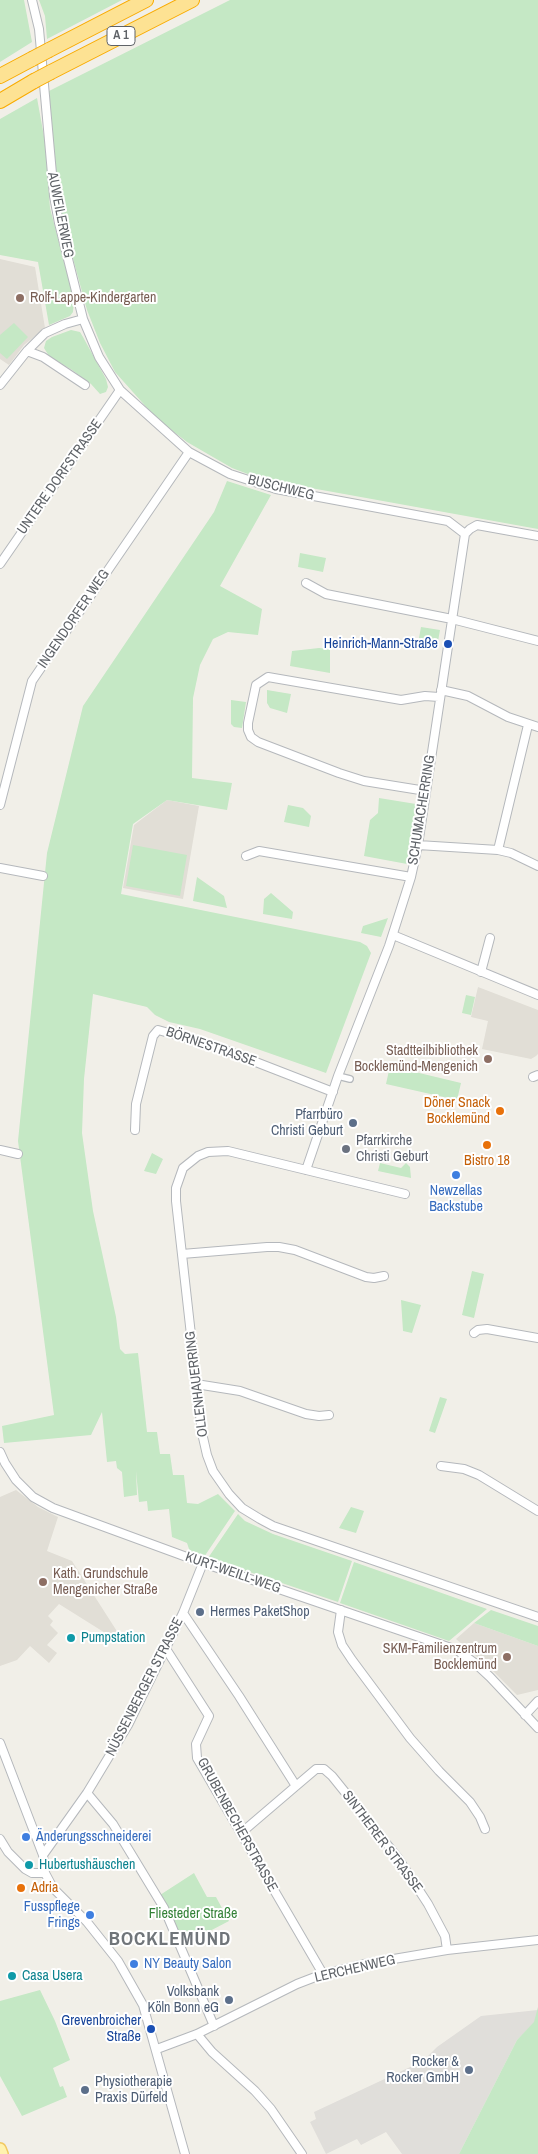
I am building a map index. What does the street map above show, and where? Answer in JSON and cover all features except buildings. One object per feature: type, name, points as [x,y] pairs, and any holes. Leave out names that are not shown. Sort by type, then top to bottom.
[{"type":"highway","name":"A 1","points":[[0,76],[146,0]]},
{"type":"highway","name":"A 1","points":[[0,101],[51,72],[192,0]]},
{"type":"main road","points":[[0,2149],[2,2154]]},
{"type":"street","name":"AUWEILERWEG","points":[[32,0],[39,29],[58,223],[83,319],[99,357],[120,390]]},
{"type":"street","points":[[0,385],[27,350],[45,333],[65,324],[83,319]]},
{"type":"street","points":[[27,350],[43,357],[85,385]]},
{"type":"street","name":"BUSCHWEG","points":[[120,390],[189,452],[230,474],[266,486],[448,521],[468,531]]},
{"type":"street","name":"UNTERE DORFSTRASSE","points":[[0,564],[120,390]]},
{"type":"street","name":"INGENDORFER WEG","points":[[0,805],[32,681],[189,452]]},
{"type":"street","points":[[468,531],[477,526],[538,536]]},
{"type":"street","name":"SCHUMACHERRING","points":[[306,1170],[338,1076],[393,935],[411,877],[418,845],[440,694],[468,531]]},
{"type":"street","points":[[306,583],[326,594],[452,619],[538,641]]},
{"type":"street","points":[[426,791],[364,781],[258,742],[248,730],[256,685],[268,677],[401,700],[440,694],[468,696],[538,728]]},
{"type":"street","points":[[498,850],[528,725]]},
{"type":"street","points":[[418,845],[498,850],[527,859],[538,866]]},
{"type":"street","points":[[246,856],[259,851],[411,877]]},
{"type":"street","points":[[0,868],[43,876]]},
{"type":"street","points":[[393,935],[538,995]]},
{"type":"street","points":[[481,972],[490,938]]},
{"type":"street","name":"BÖRNESTRASSE","points":[[135,1130],[136,1104],[153,1036],[158,1030],[212,1045],[333,1092]]},
{"type":"street","points":[[338,1076],[350,1079]]},
{"type":"street","points":[[0,1150],[18,1154]]},
{"type":"street","name":"OLLENHAUERRING","points":[[405,1194],[228,1151],[208,1152],[198,1156],[183,1168],[176,1188],[196,1384],[202,1433],[207,1455],[213,1471],[229,1494],[249,1513],[273,1526],[538,1617]]},
{"type":"street","points":[[182,1254],[279,1247],[294,1250],[366,1277],[384,1276]]},
{"type":"street","points":[[474,1333],[478,1330],[487,1329],[538,1338]]},
{"type":"street","points":[[196,1384],[240,1391],[306,1414],[329,1415]]},
{"type":"street","name":"KURT-WEILL-WEG","points":[[0,1452],[4,1463],[16,1480],[33,1497],[53,1508],[203,1563],[457,1650],[490,1677],[538,1728]]},
{"type":"street","points":[[441,1466],[464,1469],[479,1475],[538,1511]]},
{"type":"street","name":"NÜSSENBERGER STRASSE","points":[[44,1855],[87,1793],[128,1725],[183,1613],[203,1563]]},
{"type":"street","points":[[341,1610],[338,1632],[342,1645],[410,1738],[470,1802],[485,1829]]},
{"type":"street","points":[[183,1613],[296,1786]]},
{"type":"street","name":"GRUBENBECHERSTRASSE","points":[[166,1649],[209,1716],[195,1750],[198,1758],[323,1974]]},
{"type":"street","points":[[525,1715],[538,1701]]},
{"type":"street","points":[[0,1742],[44,1855],[45,1873],[53,1888],[87,1922],[122,1967],[143,2005],[157,2049],[185,2154]]},
{"type":"street","name":"SINTHERER STRASSE","points":[[241,1833],[316,1769],[324,1769],[332,1776],[398,1858],[428,1904],[445,1936],[448,1950]]},
{"type":"street","points":[[87,1793],[113,1824],[164,1908],[214,2026]]},
{"type":"street","points":[[0,1839],[8,1852],[25,1869],[32,1873],[45,1873]]},
{"type":"street","name":"LERCHENWEG","points":[[157,2049],[197,2034],[298,1984],[323,1974],[364,1964],[448,1950],[538,1940]]},
{"type":"street","points":[[197,2034],[212,2052],[272,2109],[302,2154]]},
{"type":"shaded area","name":"Rolf-Lappe-Kindergarten","points":[[0,259],[35,267],[45,328],[24,345],[9,365],[0,359]]},
{"type":"shaded area","points":[[167,800],[199,806],[183,899],[123,888],[134,825]]},
{"type":"shaded area","points":[[478,987],[538,1010],[538,1054],[536,1056],[531,1059],[482,1049],[488,1021],[471,1017]]},
{"type":"shaded area","name":"Kath. Grundschule Mengenicher Straße","points":[[16,1490],[38,1507],[58,1517],[47,1551],[72,1561],[120,1636],[118,1641],[59,1604],[48,1616],[53,1621],[50,1625],[58,1633],[47,1645],[57,1653],[49,1663],[30,1646],[17,1660],[0,1666],[0,1497]]},
{"type":"shaded area","name":"SKM-Familienzentrum Bocklemünd","points":[[474,1623],[538,1646],[538,1690],[517,1695],[489,1667],[456,1639]]},
{"type":"shaded area","points":[[538,2010],[535,2022],[517,2040],[459,2154],[402,2154],[386,2132],[361,2145],[357,2139],[326,2154],[310,2122],[316,2119],[314,2112],[423,2061],[437,2047],[481,2016]]},
{"type":"green space","points":[[0,0],[24,0],[32,42],[0,62]]},
{"type":"green space","points":[[39,0],[122,0],[47,39],[45,16]]},
{"type":"green space","points":[[230,0],[538,0],[538,529],[261,479],[232,468],[187,442],[157,419],[115,372],[100,343],[87,310],[59,207],[49,91]]},
{"type":"green space","points":[[37,98],[45,142],[50,208],[74,300],[73,312],[70,316],[49,325],[38,262],[0,255],[0,119]]},
{"type":"green space","points":[[14,323],[28,337],[7,359],[0,353],[0,335]]},
{"type":"green space","points":[[71,330],[80,332],[83,337],[106,379],[108,387],[106,392],[100,394],[91,384],[49,356],[44,348],[46,341],[52,337]]},
{"type":"green space","points":[[227,481],[271,495],[220,586],[262,609],[258,635],[228,632],[213,639],[200,665],[193,698],[192,778],[232,783],[227,810],[167,800],[133,824],[121,894],[360,942],[367,946],[371,953],[326,1073],[200,1029],[169,1022],[155,1015],[147,1007],[93,994],[84,1079],[82,1133],[93,1211],[116,1317],[120,1349],[125,1354],[138,1353],[147,1432],[157,1432],[160,1454],[170,1454],[173,1475],[184,1475],[187,1503],[198,1504],[218,1494],[235,1511],[204,1557],[190,1552],[187,1543],[172,1537],[169,1509],[148,1511],[147,1501],[139,1502],[136,1471],[137,1495],[124,1497],[122,1472],[117,1468],[116,1461],[107,1462],[102,1412],[91,1435],[4,1443],[2,1426],[54,1415],[18,1141],[47,853],[83,706],[214,512]]},
{"type":"green space","points":[[300,553],[326,558],[323,572],[298,567]]},
{"type":"green space","points":[[421,627],[440,630],[437,647],[428,645],[419,638]]},
{"type":"green space","points":[[319,648],[330,649],[330,673],[290,666],[292,651]]},
{"type":"green space","points":[[267,690],[291,694],[287,713],[270,708],[267,703]]},
{"type":"green space","points":[[231,700],[246,702],[242,728],[234,727],[231,724]]},
{"type":"green space","points":[[379,798],[416,804],[407,864],[364,856],[370,820],[378,813]]},
{"type":"green space","points":[[288,805],[303,808],[311,816],[309,827],[284,822]]},
{"type":"green space","points":[[133,845],[187,855],[180,896],[126,886]]},
{"type":"green space","points":[[197,877],[224,896],[227,908],[193,901]]},
{"type":"green space","points":[[271,893],[293,912],[292,919],[263,914],[264,899]]},
{"type":"green space","points":[[388,918],[381,937],[361,933],[363,926]]},
{"type":"green space","points":[[466,995],[475,997],[471,1015],[462,1013]]},
{"type":"green space","points":[[390,1066],[461,1083],[457,1100],[386,1084]]},
{"type":"green space","points":[[152,1153],[163,1159],[156,1174],[144,1171]]},
{"type":"green space","points":[[380,1163],[401,1168],[406,1163],[410,1167],[411,1178],[378,1171]]},
{"type":"green space","points":[[472,1271],[484,1274],[474,1318],[462,1315]]},
{"type":"green space","points":[[401,1300],[421,1305],[412,1333],[403,1331]]},
{"type":"green space","points":[[440,1397],[447,1399],[435,1433],[429,1431]]},
{"type":"green space","points":[[351,1507],[364,1511],[356,1533],[339,1528]]},
{"type":"green space","points":[[238,1514],[245,1521],[273,1534],[352,1561],[338,1602],[208,1558]]},
{"type":"green space","points":[[354,1562],[487,1609],[449,1641],[340,1603]]},
{"type":"green space","points":[[491,1610],[538,1626],[538,1646],[474,1623]]},
{"type":"green space","name":"Fliesteder Straße","points":[[194,1873],[207,1897],[216,1897],[229,1921],[183,1945],[160,1895]]},
{"type":"green space","points":[[40,1990],[55,2021],[70,2060],[53,2068],[60,2087],[63,2086],[67,2097],[22,2116],[0,2076],[0,2001]]},
{"type":"green space","points":[[538,2007],[538,2154],[459,2154],[517,2040],[534,2022]]},
{"type":"place","name":"Rolf-Lappe-Kindergarten","points":[[20,298]]},
{"type":"place","name":"Heinrich-Mann-Straße","points":[[448,644]]},
{"type":"place","name":"Stadtteilbibliothek Bocklemünd-Mengenich","points":[[488,1059]]},
{"type":"place","name":"Döner Snack Bocklemünd","points":[[500,1111]]},
{"type":"place","name":"Pfarrbüro Christi Geburt","points":[[353,1123]]},
{"type":"place","name":"Bistro 18","points":[[487,1145]]},
{"type":"place","name":"Pfarrkirche Christi Geburt","points":[[346,1149]]},
{"type":"place","name":"Newzellas Backstube","points":[[456,1175]]},
{"type":"place","name":"Kath. Grundschule Mengenicher Straße","points":[[43,1582]]},
{"type":"place","name":"Hermes PaketShop","points":[[200,1612]]},
{"type":"place","name":"Pumpstation","points":[[71,1638]]},
{"type":"place","name":"SKM-Familienzentrum Bocklemünd","points":[[507,1657]]},
{"type":"place","name":"Änderungsschneiderei","points":[[26,1837]]},
{"type":"place","name":"Hubertushäuschen","points":[[29,1865]]},
{"type":"place","name":"Adria","points":[[21,1888]]},
{"type":"place","name":"Fusspflege Frings","points":[[90,1915]]},
{"type":"place","name":"NY Beauty Salon","points":[[134,1964]]},
{"type":"place","name":"Casa Usera","points":[[12,1976]]},
{"type":"place","name":"Volksbank Köln Bonn eG","points":[[229,2000]]},
{"type":"place","name":"Grevenbroicher Straße","points":[[151,2029]]},
{"type":"place","name":"Rocker & Rocker GmbH","points":[[469,2070]]},
{"type":"place","name":"Physiotherapie Praxis Dürfeld","points":[[85,2090]]},
{"type":"district","name":"BOCKLEMÜND","points":[[170,1940]]}]
